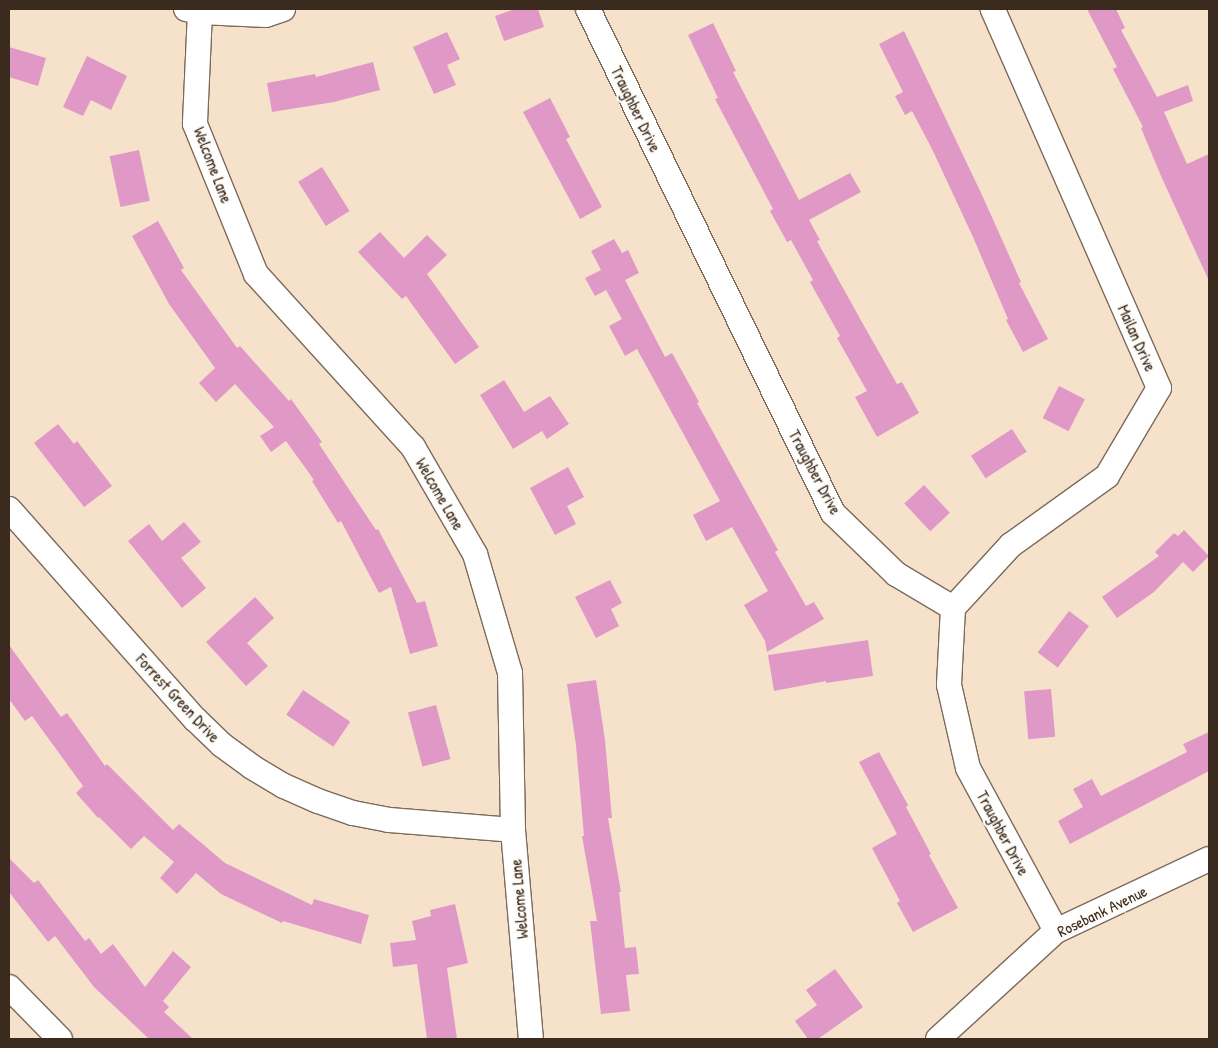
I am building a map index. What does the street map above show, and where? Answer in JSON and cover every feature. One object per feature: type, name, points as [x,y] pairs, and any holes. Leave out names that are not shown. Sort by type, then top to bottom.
[{"type":"street","points":[[192,10],[266,15],[283,9]]},
{"type":"street","name":"Traughber Drive","points":[[588,9],[833,513],[896,574],[953,608],[948,685],[968,768],[1056,931]]},
{"type":"street","name":"Mailan Drive","points":[[953,608],[1012,545],[1107,476],[1159,388],[993,9]]},
{"type":"street","name":"Welcome Lane","points":[[192,10],[195,124],[256,274],[413,447],[475,554],[510,673],[513,830],[531,1039]]},
{"type":"street","name":"Forrest Green Drive","points":[[9,509],[195,719],[222,745],[252,767],[292,790],[353,813],[389,820],[513,830]]},
{"type":"street","name":"Rosebank Avenue","points":[[938,1039],[1056,931],[1209,859]]},
{"type":"street","points":[[9,988],[60,1039]]},
{"type":"building","points":[[515,9],[538,9],[544,27],[504,41],[495,16]]},
{"type":"building","points":[[1087,9],[1116,9],[1125,28],[1121,30],[1157,97],[1188,85],[1193,101],[1164,112],[1187,164],[1209,154],[1209,281],[1161,176],[1141,128],[1143,127],[1113,69],[1117,67]]},
{"type":"building","points":[[713,23],[736,71],[733,72],[799,200],[850,173],[861,192],[809,220],[820,240],[817,241],[897,384],[902,382],[919,413],[877,437],[855,397],[867,391],[837,338],[840,336],[810,282],[813,280],[791,240],[787,242],[770,211],[773,209],[715,99],[718,98],[688,35]]},
{"type":"building","points":[[904,31],[982,195],[1021,282],[1019,283],[1048,339],[1023,352],[1006,320],[1008,319],[973,237],[932,149],[912,111],[905,115],[895,96],[903,92],[879,44]]},
{"type":"building","points":[[447,32],[460,59],[447,65],[456,85],[434,94],[413,47]]},
{"type":"building","points":[[9,47],[46,58],[38,86],[9,77]]},
{"type":"building","points":[[87,56],[127,76],[111,110],[91,100],[83,116],[63,107]]},
{"type":"building","points":[[373,62],[380,90],[334,102],[272,112],[267,83],[315,74],[316,77]]},
{"type":"building","points":[[550,98],[570,137],[566,139],[602,207],[580,219],[523,112]]},
{"type":"building","points":[[139,150],[150,201],[120,207],[110,156]]},
{"type":"building","points":[[322,167],[350,211],[326,226],[298,182]]},
{"type":"building","points":[[158,221],[184,268],[181,270],[237,348],[240,346],[289,401],[291,399],[322,442],[319,444],[376,530],[378,529],[417,603],[425,601],[438,646],[410,654],[391,587],[379,593],[341,521],[338,523],[312,481],[314,480],[286,441],[271,452],[260,436],[274,427],[235,384],[216,402],[199,383],[215,368],[169,304],[132,236]]},
{"type":"building","points":[[380,232],[404,258],[427,235],[447,255],[427,274],[479,347],[455,364],[406,296],[402,299],[358,252]]},
{"type":"building","points":[[614,239],[622,253],[628,250],[639,273],[625,280],[665,357],[672,353],[699,402],[697,403],[778,550],[775,552],[806,606],[814,602],[824,619],[767,652],[765,641],[744,605],[768,591],[732,527],[706,541],[693,515],[720,501],[637,349],[625,356],[609,326],[622,319],[606,290],[595,296],[585,278],[601,270],[591,251]]},
{"type":"building","points":[[504,380],[524,412],[550,396],[569,424],[547,439],[542,431],[513,449],[480,395]]},
{"type":"building","points":[[1059,386],[1085,399],[1068,431],[1043,418]]},
{"type":"building","points":[[58,424],[74,444],[77,441],[112,486],[84,507],[34,443]]},
{"type":"building","points":[[1012,429],[1027,452],[986,478],[971,456]]},
{"type":"building","points":[[568,467],[584,497],[567,506],[576,524],[555,535],[530,488]]},
{"type":"building","points":[[924,485],[950,513],[930,531],[904,503]]},
{"type":"building","points":[[184,522],[201,542],[181,558],[206,588],[182,608],[128,541],[149,524],[162,541]]},
{"type":"building","points":[[1184,530],[1209,556],[1193,572],[1183,562],[1154,592],[1117,618],[1102,597],[1159,556],[1155,552],[1174,533],[1178,536]]},
{"type":"building","points":[[610,580],[622,603],[611,609],[619,626],[596,638],[575,597]]},
{"type":"building","points":[[255,597],[274,618],[247,643],[268,666],[246,686],[206,642]]},
{"type":"building","points":[[1069,611],[1089,626],[1058,668],[1038,653]]},
{"type":"building","points":[[868,640],[873,676],[826,683],[826,681],[774,691],[768,655]]},
{"type":"building","points":[[9,645],[61,717],[67,713],[105,766],[107,764],[173,830],[179,824],[225,863],[312,905],[314,899],[369,915],[361,944],[283,921],[282,923],[221,894],[196,873],[177,894],[160,878],[174,862],[144,836],[131,849],[98,818],[76,793],[83,786],[32,716],[25,721],[9,699]]},
{"type":"building","points":[[596,680],[605,740],[612,818],[608,818],[621,892],[619,892],[625,948],[636,947],[639,974],[626,975],[630,1011],[601,1014],[590,921],[597,921],[582,836],[584,836],[576,745],[567,684]]},
{"type":"building","points":[[1051,689],[1055,737],[1028,739],[1024,691]]},
{"type":"building","points":[[303,690],[350,722],[333,747],[286,715]]},
{"type":"building","points":[[436,705],[450,759],[422,767],[408,713]]},
{"type":"building","points":[[1209,732],[1209,771],[1070,844],[1058,821],[1083,807],[1073,789],[1092,779],[1101,796],[1187,752],[1183,744]]},
{"type":"building","points":[[879,752],[908,805],[906,807],[931,854],[929,855],[958,908],[913,932],[897,903],[900,901],[872,848],[897,834],[859,762]]},
{"type":"building","points":[[9,858],[34,883],[38,880],[85,941],[89,938],[101,954],[113,944],[145,987],[173,951],[191,967],[163,1001],[169,1007],[164,1012],[193,1039],[149,1039],[94,987],[55,936],[48,942],[9,892]]},
{"type":"building","points":[[455,904],[468,963],[447,968],[457,1039],[427,1039],[417,964],[393,967],[390,943],[416,940],[412,921],[431,916],[430,910]]},
{"type":"building","points":[[835,969],[863,1007],[818,1039],[808,1039],[795,1021],[817,1005],[806,990]]}]
